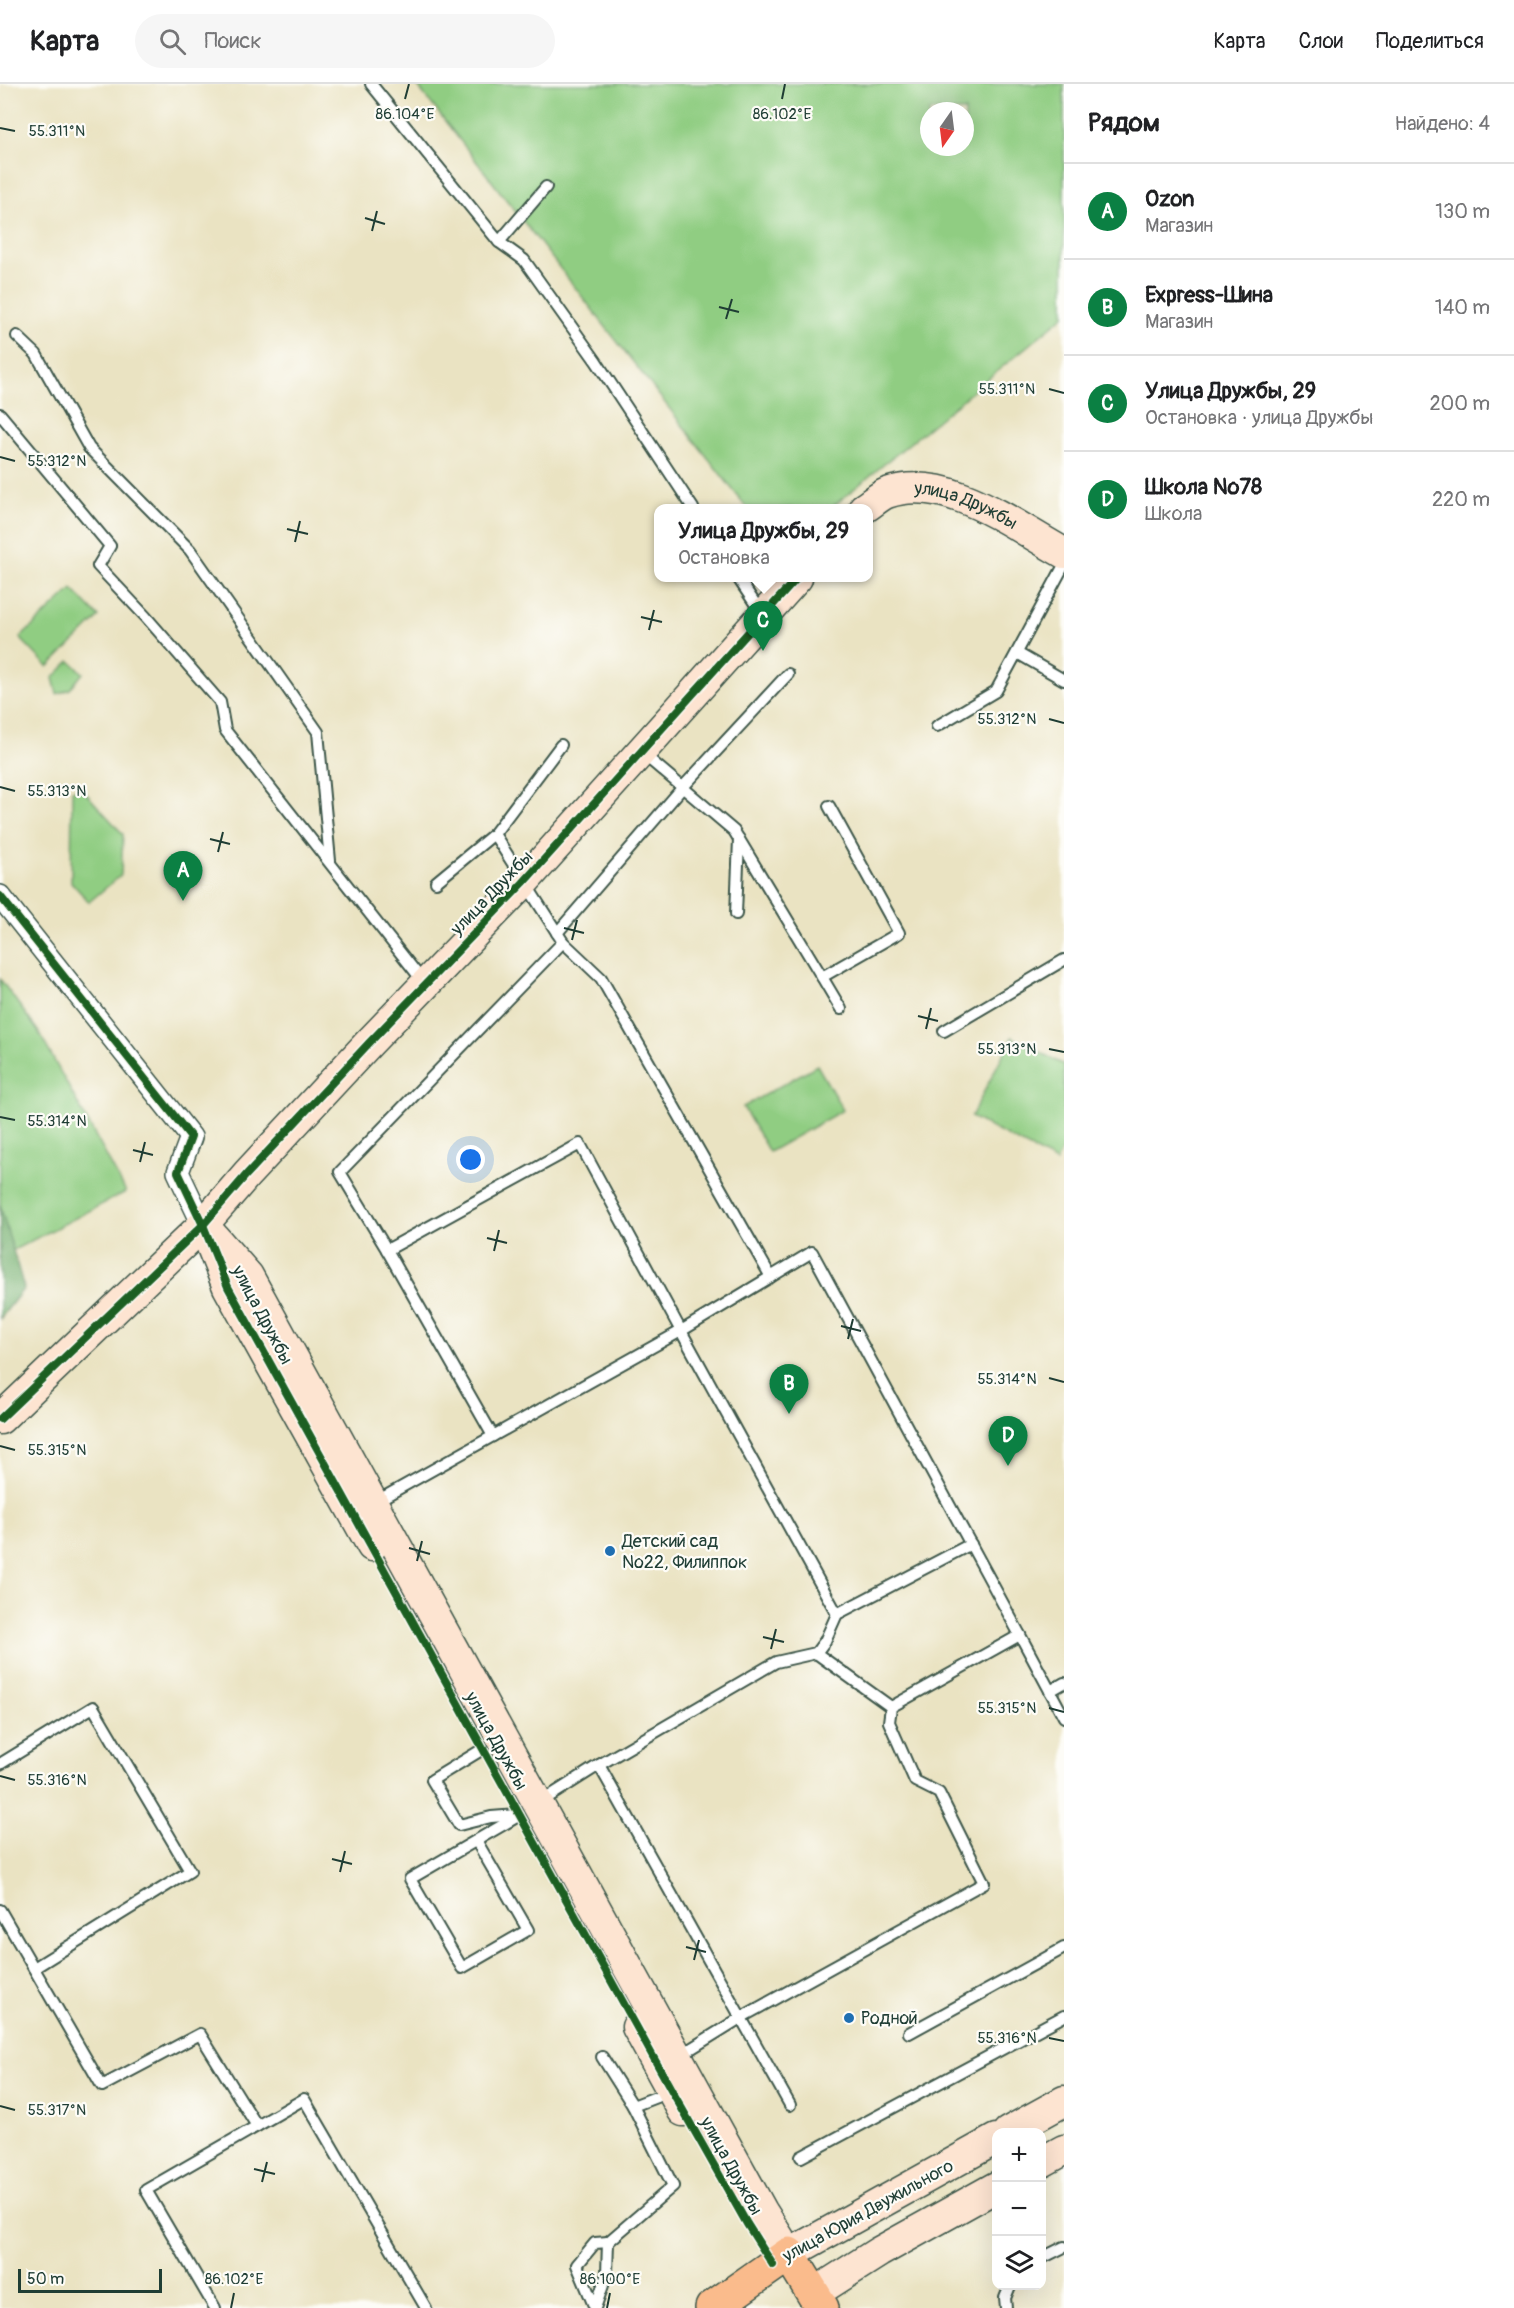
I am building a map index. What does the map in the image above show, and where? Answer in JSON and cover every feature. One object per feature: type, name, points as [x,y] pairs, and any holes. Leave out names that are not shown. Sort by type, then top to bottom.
[{"type":"main road","name":"улица Дружбы","points":[[781,2260],[809,2303]]},
{"type":"main road","name":"улица Юрия Двужильного","points":[[712,2308],[781,2260]]},
{"type":"street","name":"улица Дружбы","points":[[870,504],[886,494],[924,487],[957,494],[1064,553]]},
{"type":"street","name":"улица Дружбы","points":[[0,1419],[203,1225],[247,1174],[425,984],[523,884],[793,582]]},
{"type":"street","points":[[0,896],[191,1137],[178,1172],[203,1225]]},
{"type":"street","name":"улица Дружбы","points":[[203,1225],[248,1276],[372,1504],[672,2091],[747,2224],[781,2260]]},
{"type":"street","name":"улица Дружбы","points":[[203,1225],[228,1287],[483,1749],[528,1809],[677,2057],[762,2211],[781,2260]]},
{"type":"street","points":[[1017,2128],[1064,2101]]},
{"type":"street","name":"улица Юрия Двужильного","points":[[781,2260],[992,2141]]},
{"type":"street","points":[[1046,2159],[1064,2150]]},
{"type":"street","points":[[809,2303],[879,2252],[992,2189]]},
{"type":"lane","points":[[371,84],[499,242],[524,260],[596,361],[690,504]]},
{"type":"lane","points":[[499,242],[546,187]]},
{"type":"lane","points":[[17,336],[36,354],[89,448],[190,550],[318,732],[330,861]]},
{"type":"lane","points":[[0,414],[110,546],[98,566],[220,702],[225,730],[425,984]]},
{"type":"lane","points":[[937,726],[996,691],[1064,565]]},
{"type":"lane","points":[[741,582],[763,614]]},
{"type":"lane","points":[[1017,653],[1064,680]]},
{"type":"lane","points":[[493,1436],[340,1172],[560,938],[683,787],[788,674]]},
{"type":"lane","points":[[436,882],[494,834],[561,745]]},
{"type":"lane","points":[[642,753],[734,831],[842,1009]]},
{"type":"lane","points":[[822,977],[899,933],[829,806]]},
{"type":"lane","points":[[494,834],[523,884],[560,938],[601,978],[771,1277]]},
{"type":"lane","points":[[736,914],[739,839]]},
{"type":"lane","points":[[944,1031],[1064,960]]},
{"type":"lane","points":[[387,1250],[580,1144],[837,1614]]},
{"type":"lane","points":[[372,1504],[681,1331],[812,1252],[1064,1717]]},
{"type":"lane","points":[[477,1842],[528,1930],[462,1968],[410,1879],[477,1842],[599,1765],[776,1662],[816,1653],[825,1641],[837,1614],[971,1544]]},
{"type":"lane","points":[[891,1707],[1020,1635]]},
{"type":"lane","points":[[816,1653],[891,1707]]},
{"type":"lane","points":[[1050,1691],[1064,1683]]},
{"type":"lane","points":[[0,1764],[93,1707],[190,1871],[34,1968]]},
{"type":"lane","points":[[677,2057],[742,2017],[984,1883],[939,1793],[915,1781],[889,1722],[891,1707]]},
{"type":"lane","points":[[483,1749],[432,1780],[459,1825],[528,1809]]},
{"type":"lane","points":[[599,1765],[790,2105]]},
{"type":"lane","points":[[0,1910],[102,2086],[200,2034],[257,2126]]},
{"type":"lane","points":[[909,2033],[1064,1947]]},
{"type":"lane","points":[[801,2157],[1064,2016]]},
{"type":"lane","points":[[595,2308],[577,2265],[596,2243],[608,2242],[673,2186],[633,2106],[602,2057]]},
{"type":"lane","points":[[633,2106],[672,2091]]},
{"type":"lane","points":[[215,2308],[146,2190],[304,2098],[426,2308]]},
{"type":"lane","points":[[595,2308],[608,2274],[608,2242]]},
{"type":"lane","points":[[1046,2256],[1064,2247]]},
{"type":"lane","points":[[1006,2308],[1005,2298],[1008,2290]]},
{"type":"green space","points":[[416,84],[1064,84],[1064,316],[836,504],[744,504]]},
{"type":"green space","points":[[72,589],[99,617],[48,667],[20,638]]},
{"type":"green space","points":[[70,661],[83,673],[70,689],[57,694],[53,678]]},
{"type":"green space","points":[[82,789],[123,834],[121,875],[89,902],[71,882],[72,790]]},
{"type":"green space","points":[[0,979],[38,1031],[126,1192],[0,1257]]},
{"type":"green space","points":[[1012,1037],[1064,1065],[1064,1146],[1056,1162],[971,1117]]},
{"type":"green space","points":[[817,1065],[843,1110],[769,1152],[743,1107]]},
{"type":"green space","points":[[0,1205],[24,1288],[0,1319]]},
{"type":"cycle path","points":[[0,1419],[203,1225],[247,1174],[369,1043],[523,883],[793,582]]},
{"type":"cycle path","points":[[0,896],[191,1137],[178,1172],[228,1287],[672,2091],[747,2224],[773,2265]]},
{"type":"place","name":"Улица Дружбы, 29","points":[[763,651]]},
{"type":"place","name":"Ozon","points":[[183,901]]},
{"type":"place","name":"Express-Шина","points":[[789,1414]]},
{"type":"place","name":"Школа №78","points":[[1008,1466]]},
{"type":"place","name":"Детский сад №22, Филиппок","points":[[610,1551]]},
{"type":"place","name":"Родной","points":[[849,2018]]}]
